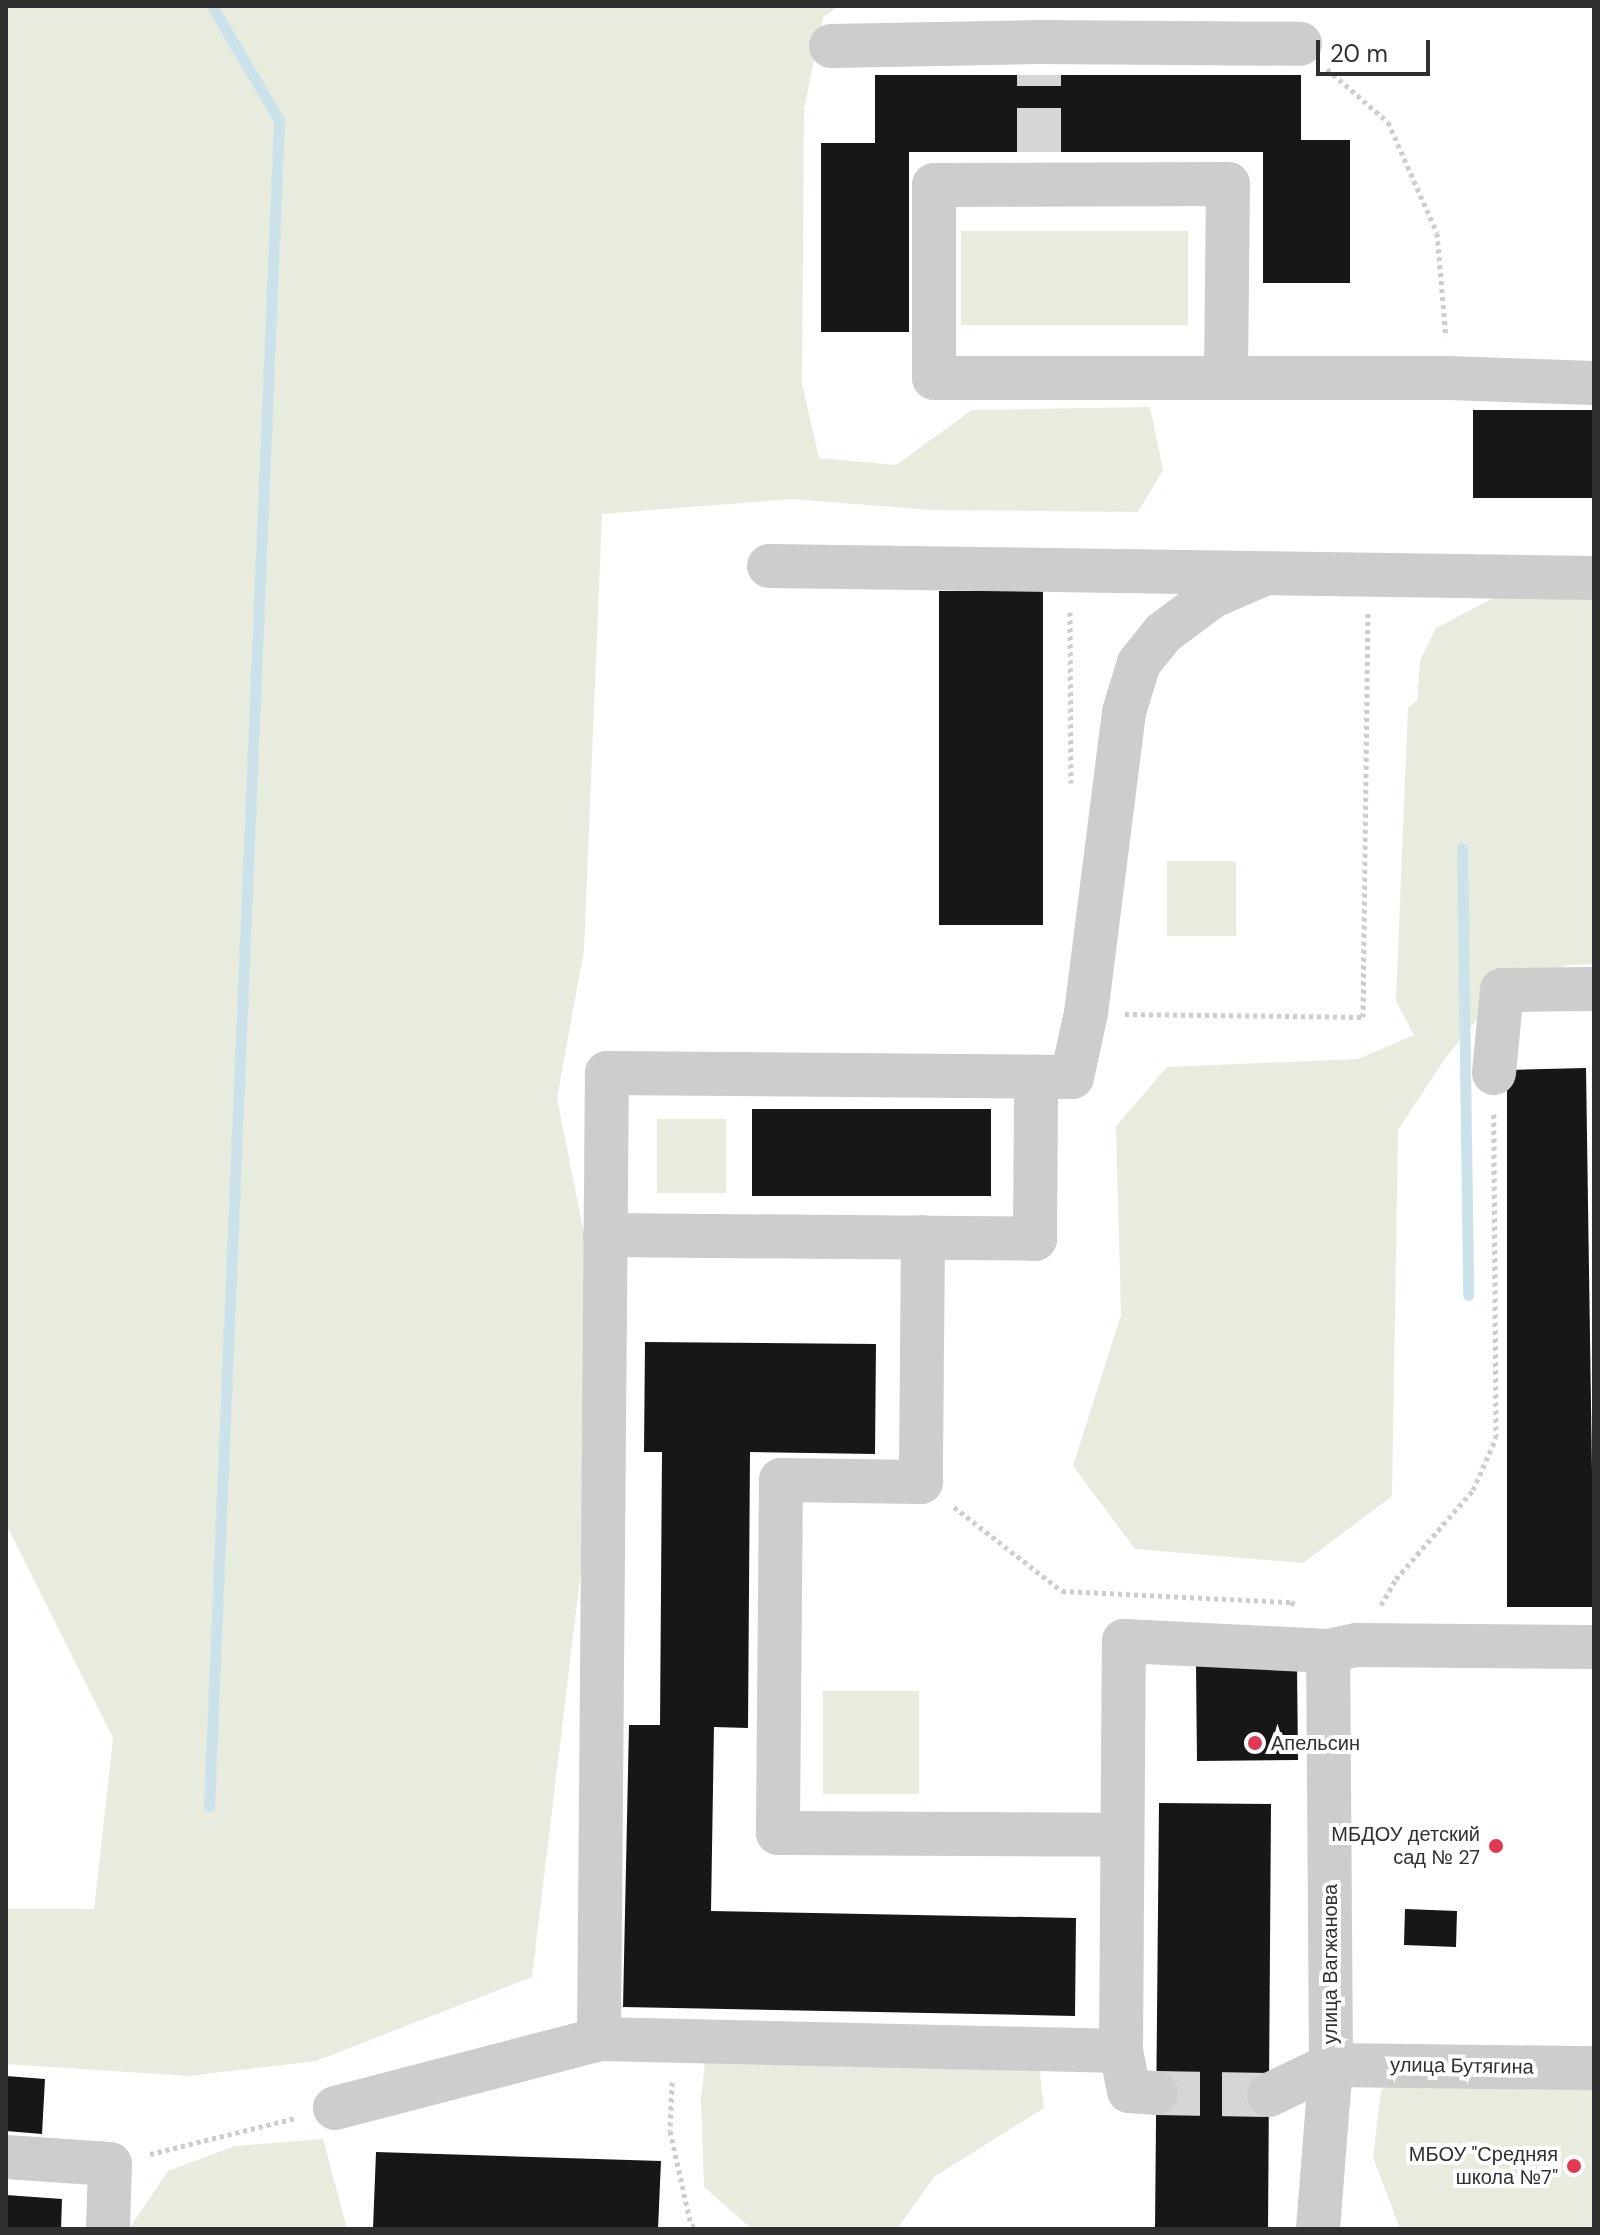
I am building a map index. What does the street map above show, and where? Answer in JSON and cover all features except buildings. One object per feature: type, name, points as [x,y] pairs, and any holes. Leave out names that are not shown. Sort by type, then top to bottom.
[{"type":"street","points":[[831,46],[1039,58],[1300,44]]},
{"type":"street","points":[[1226,378],[1228,184],[1040,168],[934,185],[934,378],[1226,378],[1449,378],[1594,383]]},
{"type":"street","points":[[769,566],[1594,578]]},
{"type":"street","points":[[599,2039],[607,1073],[1072,1077],[1086,1013],[1124,712],[1139,663],[1163,633],[1213,596],[1264,574]]},
{"type":"street","points":[[1494,1073],[1502,990],[1594,989]]},
{"type":"street","points":[[605,1235],[1035,1239],[1036,1077]]},
{"type":"street","points":[[923,1237],[921,1482],[781,1480],[778,1833],[1122,1835]]},
{"type":"street","points":[[1156,2093],[1129,2091],[1121,2051],[1124,1641],[1342,1648],[1594,1647]]},
{"type":"street","name":"улица Вагжанова","points":[[1318,2229],[1331,2065],[1342,1648]]},
{"type":"street","points":[[335,2108],[599,2039],[1121,2051]]},
{"type":"street","points":[[1269,2095],[1331,2065]]},
{"type":"street","name":"улица Бутягина","points":[[1331,2065],[1594,2068]]},
{"type":"street","points":[[6,2157],[110,2164],[108,2229]]},
{"type":"path","points":[[1300,44],[1388,122],[1401,149],[1437,233],[1449,378]]},
{"type":"path","points":[[1086,1013],[1363,1017],[1369,576]]},
{"type":"path","points":[[1342,1648],[1396,1579],[1473,1490],[1496,1438],[1494,1073]]},
{"type":"path","points":[[921,1482],[1062,1591],[1291,1602],[1304,1611]]},
{"type":"path","points":[[674,2040],[670,2131],[691,2225],[700,2229]]},
{"type":"path","points":[[110,2164],[335,2108]]},
{"type":"shaded area","points":[[6,6],[839,6],[823,17],[804,109],[802,384],[819,458],[896,465],[972,410],[1150,407],[1163,470],[1138,512],[931,510],[792,499],[602,514],[584,950],[557,1098],[584,1234],[588,1512],[532,1977],[316,2061],[189,2076],[6,2064],[6,1909],[94,1909],[113,1738],[6,1524]]},
{"type":"shaded area","points":[[961,231],[1188,231],[1188,325],[961,325]]},
{"type":"shaded area","points":[[1536,576],[1594,581],[1594,964],[1567,965],[1494,999],[1446,1057],[1398,1130],[1392,1496],[1303,1563],[1135,1549],[1073,1466],[1121,1315],[1116,1126],[1167,1067],[1358,1059],[1414,1035],[1396,1001],[1408,707],[1417,701],[1420,661],[1436,628]]},
{"type":"shaded area","points":[[1167,861],[1236,861],[1236,936],[1167,936]]},
{"type":"shaded area","points":[[657,1119],[726,1119],[726,1193],[657,1193]]},
{"type":"shaded area","points":[[823,1691],[919,1691],[919,1794],[823,1794]]},
{"type":"shaded area","points":[[705,2062],[1039,2065],[1044,2108],[934,2177],[897,2229],[752,2229],[704,2187],[701,2098]]},
{"type":"shaded area","points":[[1407,2075],[1594,2089],[1594,2229],[1400,2229],[1373,2157],[1381,2090]]},
{"type":"shaded area","points":[[323,2139],[347,2229],[129,2229],[168,2171],[235,2146]]},
{"type":"waterway","points":[[209,1806],[279,120],[212,6]]},
{"type":"waterway","points":[[1462,848],[1468,1295]]},
{"type":"tunnel","points":[[1039,75],[1039,152]]},
{"type":"tunnel","points":[[1156,2093],[1269,2095]]},
{"type":"place","name":"Апельсин","points":[[1255,1743]]},
{"type":"place","name":"МБДОУ детский сад № 27","points":[[1496,1846]]},
{"type":"place","name":"МБОУ \"Средняя школа №7\"","points":[[1574,2166]]}]
